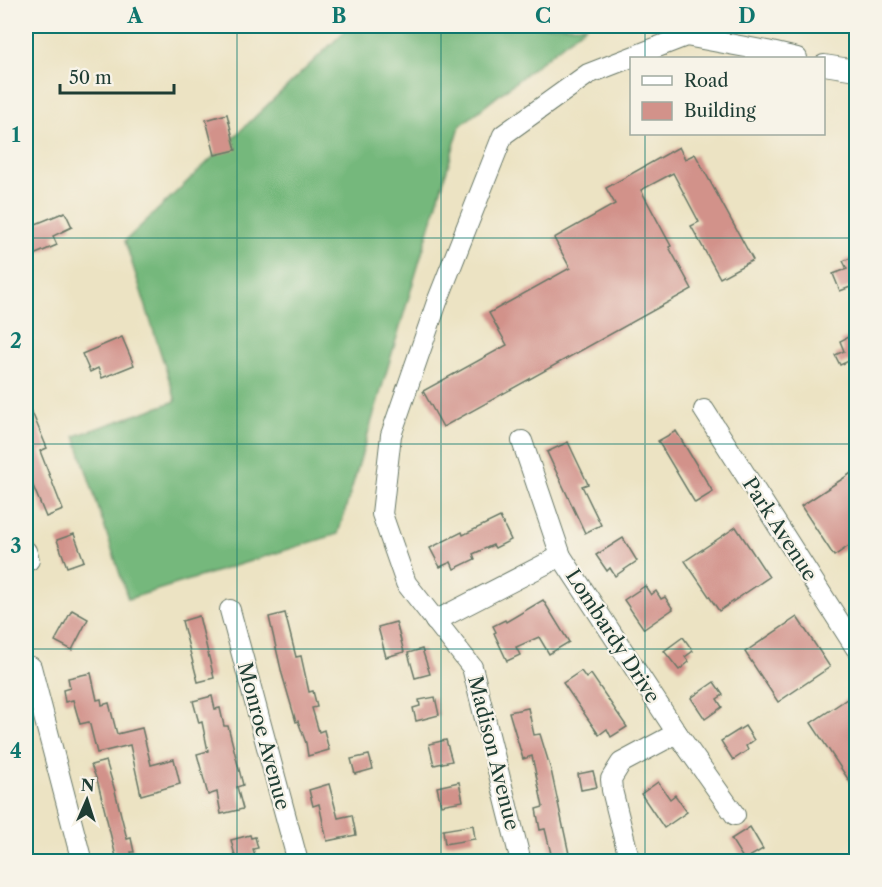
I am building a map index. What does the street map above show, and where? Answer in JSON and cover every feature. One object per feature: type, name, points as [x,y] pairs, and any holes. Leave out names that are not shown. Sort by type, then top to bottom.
[{"type":"street","name":"Madison Avenue","points":[[632,57],[686,36],[793,57]]},
{"type":"street","name":"Madison Avenue","points":[[521,861],[472,667],[406,583],[382,514],[391,435],[437,302],[503,135],[588,74],[630,58]]},
{"type":"street","points":[[825,66],[856,70]]},
{"type":"street","name":"Park Avenue","points":[[704,410],[856,648]]},
{"type":"street","name":"Lombardy Drive","points":[[522,441],[561,556],[677,733],[735,815]]},
{"type":"street","points":[[435,621],[561,556]]},
{"type":"street","name":"Monroe Avenue","points":[[230,610],[298,861]]},
{"type":"street","points":[[31,667],[82,861]]},
{"type":"street","points":[[630,861],[611,779],[621,764],[677,733]]},
{"type":"green space","points":[[343,26],[586,26],[460,126],[338,534],[128,599],[75,436],[176,401],[125,241],[344,32]]},
{"type":"building","points":[[227,114],[236,150],[215,155],[206,120]]},
{"type":"building","points":[[679,147],[685,159],[695,154],[753,260],[720,278],[691,226],[699,222],[673,173],[641,190],[692,289],[443,427],[423,391],[507,345],[489,313],[570,268],[554,238],[615,204],[606,188]]},
{"type":"building","points":[[65,212],[72,227],[53,236],[57,245],[31,256],[26,241],[26,228]]},
{"type":"building","points":[[856,256],[856,293],[853,286],[840,291],[833,274],[847,269],[843,261]]},
{"type":"building","points":[[852,335],[856,345],[856,378],[849,361],[840,365],[835,355],[844,351],[840,341]]},
{"type":"building","points":[[122,337],[134,365],[102,378],[98,368],[90,372],[82,354]]},
{"type":"building","points":[[26,398],[47,448],[40,451],[63,510],[46,517],[26,469]]},
{"type":"building","points":[[676,431],[713,492],[695,503],[658,441]]},
{"type":"building","points":[[568,442],[588,484],[582,486],[601,525],[585,533],[547,452]]},
{"type":"building","points":[[856,470],[856,541],[834,556],[801,506]]},
{"type":"building","points":[[500,517],[511,540],[495,548],[493,545],[473,554],[475,559],[454,569],[451,562],[440,567],[430,548]]},
{"type":"building","points":[[736,527],[769,577],[719,611],[685,561]]},
{"type":"building","points":[[74,534],[84,561],[67,567],[57,540]]},
{"type":"building","points":[[623,538],[637,561],[615,576],[610,568],[607,571],[596,555]]},
{"type":"building","points":[[645,586],[651,595],[656,591],[661,599],[665,597],[673,609],[644,629],[624,600]]},
{"type":"building","points":[[543,600],[569,642],[549,654],[539,637],[516,647],[520,655],[507,661],[493,626],[505,620],[506,622]]},
{"type":"building","points":[[72,610],[88,619],[72,650],[55,641]]},
{"type":"building","points":[[285,613],[296,657],[301,656],[309,692],[313,691],[317,707],[312,708],[319,732],[324,730],[329,750],[308,756],[306,743],[298,721],[296,722],[282,674],[269,617]]},
{"type":"building","points":[[199,616],[214,678],[198,682],[182,621]]},
{"type":"building","points":[[797,617],[830,667],[778,702],[745,652]]},
{"type":"building","points":[[396,622],[404,652],[386,657],[378,627]]},
{"type":"building","points":[[683,637],[693,651],[685,657],[689,662],[679,670],[664,651]]},
{"type":"building","points":[[422,649],[430,674],[415,678],[408,653]]},
{"type":"building","points":[[581,671],[586,678],[591,674],[627,727],[611,737],[607,729],[599,735],[563,683]]},
{"type":"building","points":[[91,673],[97,700],[101,699],[102,705],[109,703],[117,734],[142,728],[151,765],[174,759],[180,784],[141,795],[130,745],[97,753],[89,722],[80,724],[73,700],[65,702],[63,690],[70,688],[68,678]]},
{"type":"building","points":[[714,682],[723,695],[717,699],[722,707],[705,719],[691,698]]},
{"type":"building","points":[[212,696],[215,709],[220,708],[224,726],[228,726],[243,785],[237,787],[243,809],[221,814],[217,792],[208,795],[197,754],[208,751],[202,722],[199,723],[193,701]]},
{"type":"building","points":[[435,697],[439,715],[416,721],[413,708],[420,706],[419,700]]},
{"type":"building","points":[[850,697],[856,707],[856,791],[811,723]]},
{"type":"building","points":[[528,708],[534,735],[540,734],[551,770],[569,854],[552,858],[545,829],[540,830],[536,809],[543,807],[532,756],[523,759],[509,712]]},
{"type":"building","points":[[745,726],[754,740],[746,746],[748,750],[733,760],[721,741]]},
{"type":"building","points":[[446,740],[452,761],[434,765],[429,744]]},
{"type":"building","points":[[369,755],[373,769],[355,774],[351,759]]},
{"type":"building","points":[[106,761],[127,839],[131,838],[134,852],[131,852],[132,858],[117,861],[98,783],[91,765]]},
{"type":"building","points":[[593,771],[597,787],[581,790],[578,774]]},
{"type":"building","points":[[459,782],[463,801],[441,805],[437,787]]},
{"type":"building","points":[[658,782],[670,799],[675,795],[687,812],[664,828],[641,794]]},
{"type":"building","points":[[329,784],[338,818],[352,815],[356,835],[327,841],[319,804],[313,806],[309,790]]},
{"type":"building","points":[[473,825],[475,839],[445,844],[443,830]]},
{"type":"building","points":[[750,827],[763,849],[744,860],[731,839]]},
{"type":"building","points":[[250,835],[251,838],[255,837],[258,848],[253,849],[255,855],[236,860],[231,840]]}]
